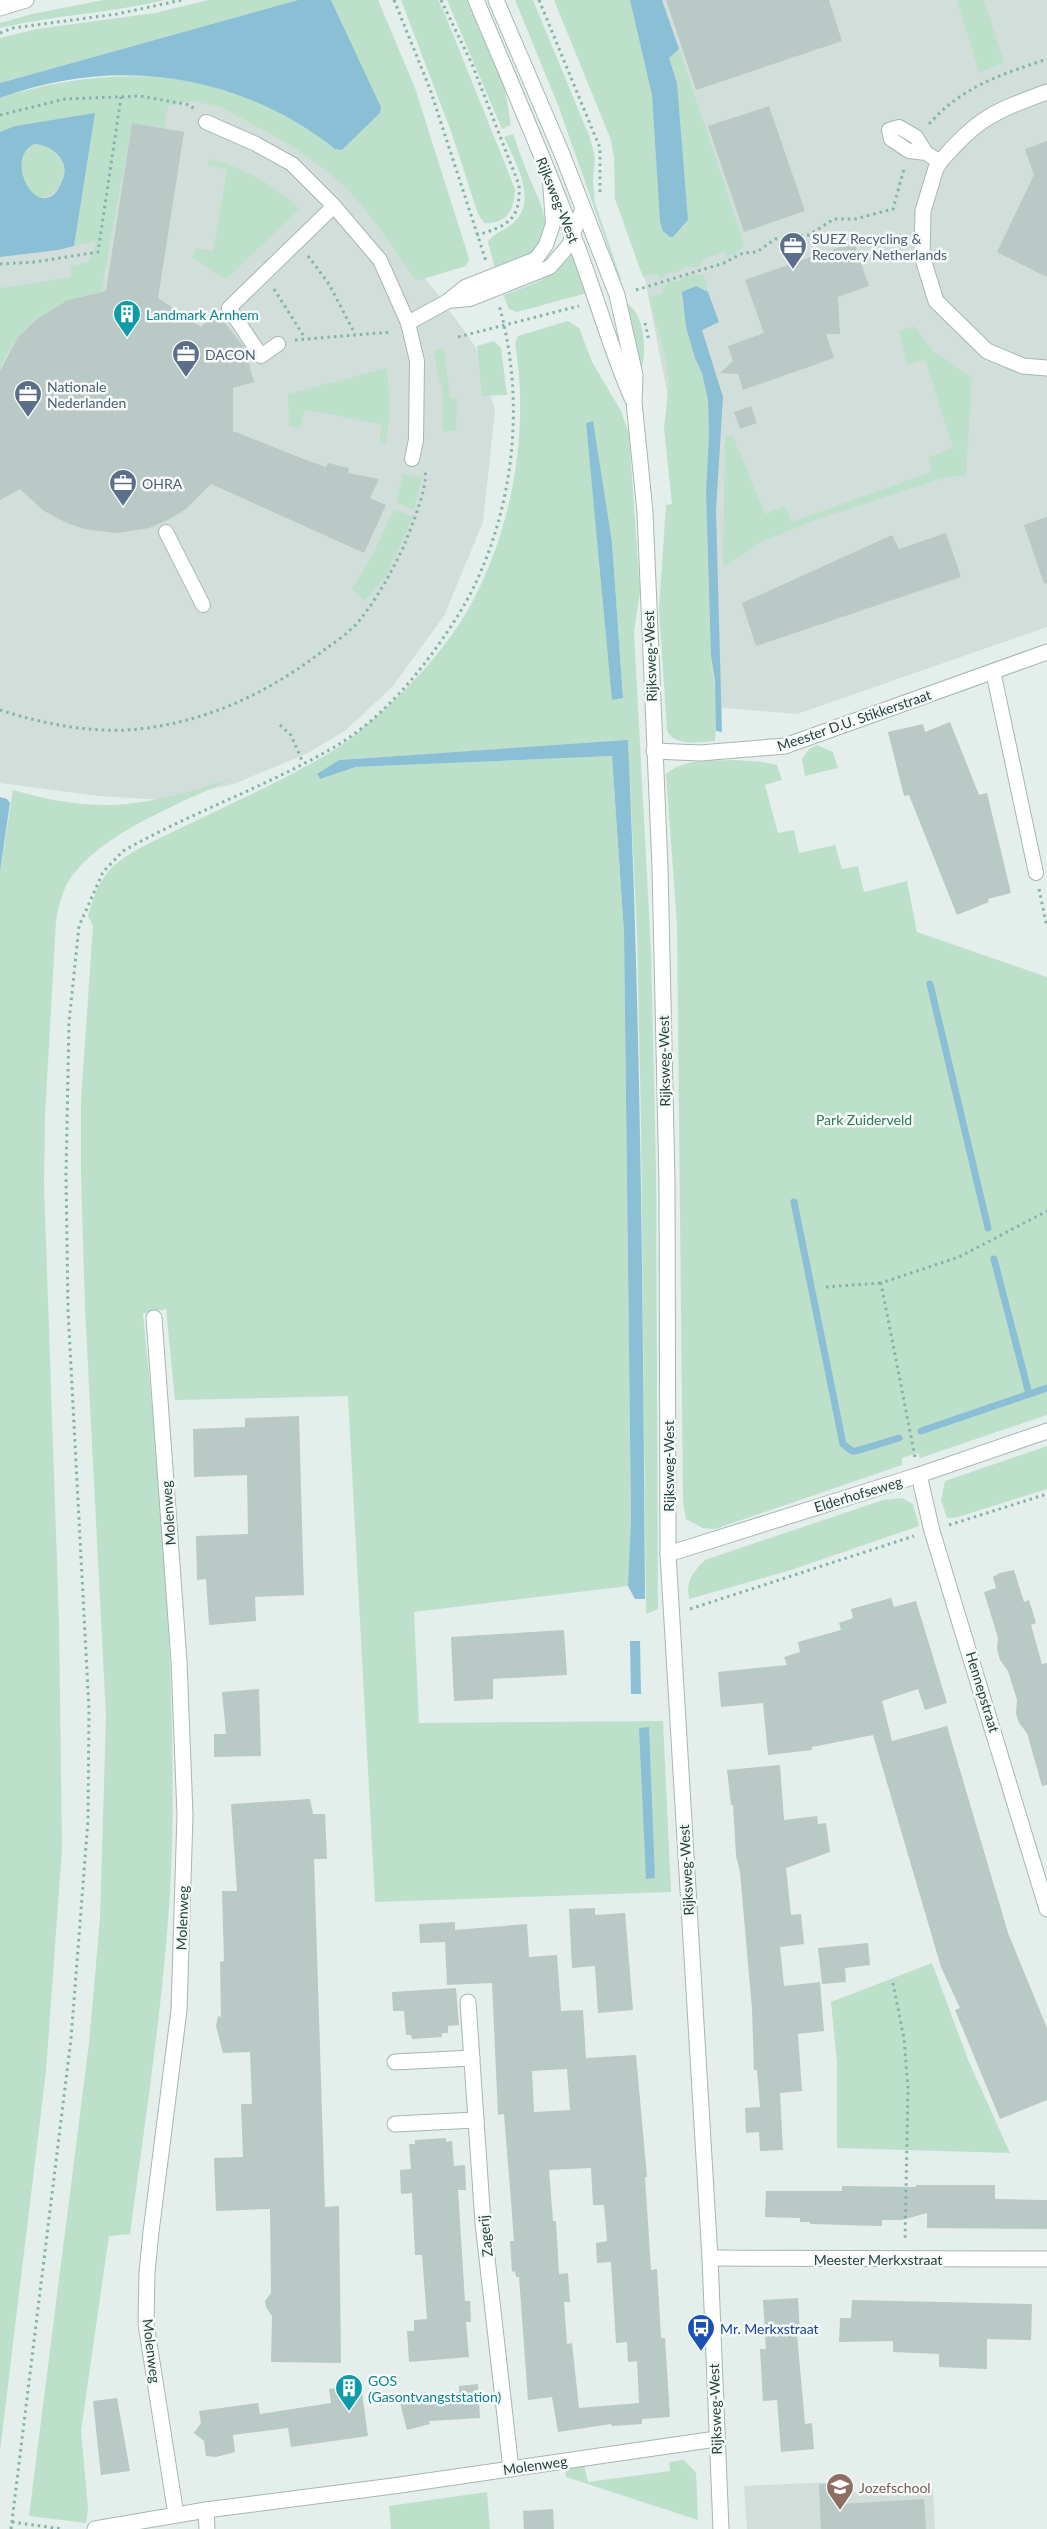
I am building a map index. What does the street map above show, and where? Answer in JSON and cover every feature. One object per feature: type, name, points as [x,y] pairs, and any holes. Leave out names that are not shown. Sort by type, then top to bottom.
[{"type":"street","points":[[0,8],[26,0]]},
{"type":"street","name":"Rijksweg-West","points":[[476,0],[573,235],[598,300],[615,360],[634,402]]},
{"type":"street","name":"Rijksweg-West","points":[[496,0],[583,207],[617,295],[635,375],[634,402],[645,512],[660,867],[667,1182],[668,1554],[710,2258],[716,2439],[722,2529]]},
{"type":"street","points":[[1047,92],[997,110],[976,124],[940,162],[936,168],[923,211],[922,256],[936,301],[987,351],[1023,366],[1047,368]]},
{"type":"street","name":"Meester D.U. Stikkerstraat","points":[[654,751],[700,753],[785,746],[1047,652]]},
{"type":"street","name":"Molenweg","points":[[154,1318],[179,1661],[185,1815],[180,2010],[151,2232],[146,2324],[176,2515]]},
{"type":"street","name":"Elderhofseweg","points":[[668,1554],[919,1475],[1047,1431]]},
{"type":"street","name":"Hennepstraat","points":[[919,1475],[932,1530],[1047,1909]]},
{"type":"street","name":"Zagerij","points":[[468,2002],[483,2223],[511,2469]]},
{"type":"street","points":[[395,2062],[472,2058]]},
{"type":"street","points":[[395,2124],[476,2120]]},
{"type":"street","name":"Meester Merkxstraat","points":[[710,2258],[1047,2258]]},
{"type":"street","name":"Molenweg","points":[[95,2529],[206,2510],[716,2439]]},
{"type":"street","points":[[206,2510],[207,2529]]},
{"type":"lane","points":[[206,122],[256,144],[292,164],[334,206],[380,260],[408,323],[417,361],[416,440],[412,459]]},
{"type":"lane","points":[[919,148],[940,162]]},
{"type":"lane","points":[[493,283],[536,259],[546,245],[553,224],[550,179]]},
{"type":"lane","points":[[278,344],[261,356],[229,308],[334,206]]},
{"type":"lane","points":[[408,323],[448,301],[465,287],[493,283],[550,267],[564,253],[583,207]]},
{"type":"lane","points":[[166,532],[203,605]]},
{"type":"lane","points":[[993,671],[1036,873]]},
{"type":"path","points":[[0,33],[13,28],[117,14],[182,0]]},
{"type":"path","points":[[11,2529],[71,2040],[88,1820],[89,1710],[68,1310],[66,1175],[70,1022],[79,926],[103,872],[123,852],[337,745],[380,713],[416,676],[447,634],[478,579],[496,530],[508,479],[513,426],[513,385],[505,326],[493,283],[430,89],[394,0]]},
{"type":"path","points":[[441,0],[472,64],[519,185],[520,200],[515,214],[508,223],[498,229],[477,235]]},
{"type":"path","points":[[539,0],[600,148],[601,198]]},
{"type":"path","points":[[617,295],[724,263],[743,253],[757,252],[775,239],[809,235],[834,219],[855,219],[893,209],[898,188],[919,148],[943,109],[975,86],[1047,59]]},
{"type":"path","points":[[0,115],[65,99],[140,96],[190,105],[206,122]]},
{"type":"path","points":[[0,264],[35,262],[98,252],[121,97]]},
{"type":"path","points":[[296,242],[329,284],[355,334]]},
{"type":"path","points":[[263,274],[287,307],[306,339]]},
{"type":"path","points":[[458,337],[598,300]]},
{"type":"path","points":[[300,339],[398,332],[408,323]]},
{"type":"path","points":[[0,710],[44,723],[78,728],[126,730],[177,723],[206,715],[237,704],[275,684],[308,662],[357,623],[391,573],[413,526],[427,473],[412,459]]},
{"type":"path","points":[[280,725],[291,735],[304,763]]},
{"type":"path","points":[[1036,873],[1047,927]]},
{"type":"path","points":[[826,1288],[881,1283],[959,1257],[1047,1211]]},
{"type":"path","points":[[881,1283],[919,1475]]},
{"type":"path","points":[[686,1610],[1047,1494]]},
{"type":"path","points":[[893,1983],[904,2039],[908,2088],[904,2259]]},
{"type":"path","points":[[12,2522],[62,2529]]},
{"type":"path","points":[[20,2529],[21,2523]]},
{"type":"shaded area","points":[[590,0],[1047,0],[1047,627],[797,714],[680,704],[698,549]]},
{"type":"shaded area","points":[[171,88],[277,127],[336,168],[436,292],[475,346],[495,410],[483,522],[444,616],[392,687],[346,730],[308,753],[234,784],[163,800],[99,796],[0,783],[0,107]]},
{"type":"shaded area","name":"Jozefschool","points":[[835,2482],[838,2493],[933,2489],[935,2529],[747,2529],[744,2486]]},
{"type":"green space","points":[[104,0],[165,0],[0,28],[0,23],[32,14]]},
{"type":"green space","points":[[208,0],[298,0],[0,83],[0,38],[37,29],[155,13]]},
{"type":"green space","points":[[331,0],[378,0],[415,88],[469,259],[466,266],[420,280],[415,279],[377,225],[349,190],[316,163],[285,142],[219,106],[191,101],[168,106],[164,128],[132,123],[101,292],[68,301],[39,317],[16,340],[0,370],[0,288],[71,277],[71,266],[90,261],[96,241],[74,246],[95,113],[15,126],[0,132],[0,98],[31,89],[95,78],[159,77],[191,81],[222,88],[265,104],[342,150],[380,113],[381,107]]},
{"type":"green space","points":[[401,0],[438,0],[444,12],[515,189],[511,209],[508,214],[498,221],[484,223],[478,214],[452,134]]},
{"type":"green space","points":[[447,0],[467,0],[505,89],[511,125],[502,129]]},
{"type":"green space","points":[[515,0],[533,0],[590,138],[595,157],[593,181],[595,203],[621,279],[620,281],[558,105]]},
{"type":"green space","points":[[554,0],[630,0],[652,95],[656,160],[675,234],[685,226],[677,83],[669,57],[679,49],[744,243],[736,254],[728,258],[724,252],[702,259],[699,267],[685,267],[675,273],[670,272],[660,279],[657,274],[643,277],[615,199],[614,158],[611,140]]},
{"type":"green space","points":[[957,0],[984,0],[1004,62],[979,73]]},
{"type":"green space","points":[[513,134],[544,214],[544,233],[533,251],[525,257],[495,269],[488,242],[515,221],[522,212],[524,202],[522,179],[504,137]]},
{"type":"green space","points":[[37,144],[47,146],[56,152],[62,161],[64,171],[62,181],[56,190],[47,196],[37,198],[27,196],[18,190],[12,181],[10,171],[12,161],[18,152],[27,146]]},
{"type":"green space","points":[[209,159],[222,162],[258,178],[300,209],[226,279],[193,258],[195,248],[213,251],[227,169],[208,165]]},
{"type":"green space","points":[[573,253],[587,293],[517,312],[509,309],[503,295],[542,280],[558,269]]},
{"type":"green space","points":[[687,275],[704,275],[708,292],[696,287],[682,292],[686,327],[695,358],[702,373],[708,400],[709,435],[706,492],[711,667],[716,713],[715,741],[696,742],[676,739],[667,731],[659,608],[666,505],[672,504],[664,428],[669,384],[666,361],[649,297],[663,293],[663,288],[670,281],[678,281]]},
{"type":"green space","points":[[628,304],[638,317],[643,335],[644,354],[641,371],[625,305]]},
{"type":"green space","points":[[568,321],[579,328],[592,362],[621,411],[629,434],[640,592],[634,632],[651,951],[656,1167],[658,1609],[646,1614],[641,1123],[637,934],[628,741],[339,760],[317,775],[320,779],[356,767],[612,756],[624,933],[631,1520],[628,1586],[414,1612],[419,1723],[663,1721],[671,1892],[375,1902],[348,1396],[175,1400],[166,1309],[143,1314],[166,1580],[172,1714],[172,1847],[166,1944],[156,2041],[130,2234],[109,2236],[81,2431],[88,2508],[86,2523],[29,2516],[89,2043],[100,1919],[106,1716],[85,1308],[81,1173],[81,1100],[93,926],[88,916],[95,894],[103,878],[123,858],[153,841],[286,777],[337,748],[399,696],[421,673],[452,635],[469,608],[484,578],[496,546],[514,480],[520,411],[519,377],[515,344],[518,336]],"holes":[[[592,421],[612,542],[623,697],[613,700],[586,423]]]},
{"type":"green space","points":[[914,326],[932,350],[972,378],[966,475],[940,479],[820,518],[763,541],[723,568],[725,438],[732,434],[765,514],[785,506],[792,522],[931,472],[929,457],[953,448],[925,359],[907,365],[899,331]]},
{"type":"green space","points":[[494,341],[501,348],[507,395],[482,396],[477,346]]},
{"type":"green space","points":[[444,348],[450,398],[457,399],[456,431],[443,431],[442,385],[439,383],[434,350]]},
{"type":"green space","points":[[387,368],[390,409],[386,444],[380,443],[381,424],[305,410],[300,428],[289,426],[288,394]]},
{"type":"green space","points":[[403,474],[422,477],[414,510],[396,502]]},
{"type":"green space","points":[[394,509],[413,517],[386,576],[365,601],[352,589],[374,552]]},
{"type":"green space","points":[[817,745],[833,752],[838,768],[805,776],[802,759],[809,749]]},
{"type":"green space","name":"Park Zuiderveld","points":[[734,760],[777,765],[782,780],[765,785],[778,833],[794,830],[799,853],[835,845],[842,869],[858,866],[864,892],[907,881],[917,932],[1047,977],[1047,1415],[920,1458],[918,1453],[902,1458],[902,1465],[715,1529],[703,1528],[686,1519],[683,1502],[677,925],[666,774],[681,765],[690,763]]},
{"type":"green space","points":[[234,778],[143,821],[98,850],[80,866],[67,884],[60,902],[56,921],[45,1116],[44,1184],[59,1621],[62,1849],[46,2071],[0,2451],[0,871],[13,790],[42,798],[73,803],[119,805],[172,796]]},
{"type":"green space","points":[[1047,1446],[1047,1489],[958,1517],[947,1518],[941,1500],[945,1481]]},
{"type":"green space","points":[[902,1498],[913,1504],[919,1526],[791,1570],[689,1599],[689,1582],[705,1560],[883,1500]]},
{"type":"green space","points":[[932,1963],[969,2062],[1010,2153],[837,2148],[837,2063],[831,2002]]},
{"type":"green space","points":[[684,2460],[696,2473],[698,2520],[566,2477],[565,2469],[584,2465],[588,2482],[670,2471],[669,2462]]},
{"type":"green space","points":[[487,2492],[490,2529],[391,2529],[389,2506]]},
{"type":"water","points":[[298,0],[331,0],[381,107],[380,113],[342,150],[335,149],[298,123],[258,103],[217,88],[175,79],[131,75],[87,77],[43,85],[0,98],[0,83]]},
{"type":"water","points":[[630,0],[662,0],[679,49],[669,58],[677,83],[688,220],[673,237],[670,237],[663,231],[660,221],[652,95]]},
{"type":"water","points":[[95,113],[74,246],[58,250],[0,257],[0,132],[15,126]],"holes":[[[34,144],[41,145],[58,154],[62,159],[65,172],[55,193],[46,198],[37,196],[29,188],[23,177],[22,164],[25,153]]]},
{"type":"water","points":[[696,286],[708,292],[719,322],[702,330],[723,397],[716,510],[722,732],[716,731],[715,680],[711,656],[706,492],[709,435],[708,400],[702,373],[695,358],[686,327],[682,292]]},
{"type":"water","points":[[593,421],[612,542],[623,698],[612,700],[586,423]]},
{"type":"water","points":[[628,740],[639,1063],[645,1599],[635,1599],[628,1586],[631,1520],[624,933],[612,756],[356,767],[320,779],[317,774],[339,760]]},
{"type":"water","points":[[0,797],[7,799],[10,803],[0,871]]},
{"type":"water","points":[[630,1641],[640,1641],[641,1694],[631,1694]]},
{"type":"water","points":[[649,1727],[655,1878],[646,1879],[639,1728]]},
{"type":"building","points":[[666,0],[829,0],[842,41],[696,90]]},
{"type":"building","points":[[769,106],[805,211],[744,232],[708,126]]},
{"type":"building","name":"Landmark Arnhem","points":[[132,123],[184,132],[158,298],[201,327],[215,310],[244,347],[254,382],[233,388],[233,431],[326,467],[328,463],[349,468],[348,473],[379,479],[370,498],[386,505],[364,553],[211,484],[186,509],[170,519],[149,528],[117,533],[84,529],[67,523],[44,511],[20,489],[0,500],[0,371],[18,337],[38,318],[68,300],[106,291]]},
{"type":"building","points":[[1047,141],[1047,277],[997,252],[1034,175],[1025,149]]},
{"type":"building","points":[[854,242],[869,286],[838,297],[840,334],[826,334],[834,358],[743,390],[738,374],[720,373],[733,361],[728,346],[764,333],[745,280]]},
{"type":"building","points":[[751,406],[757,423],[740,429],[734,412]]},
{"type":"building","points":[[1047,517],[1047,583],[1044,584],[1024,525]]},
{"type":"building","points":[[946,533],[961,577],[756,646],[742,603],[892,535],[899,549]]},
{"type":"building","points":[[950,722],[979,795],[987,793],[1011,893],[988,899],[989,902],[957,915],[909,795],[904,796],[888,732],[923,724],[925,732]]},
{"type":"building","points":[[299,1416],[304,1595],[255,1597],[256,1621],[209,1625],[206,1579],[197,1580],[196,1536],[248,1534],[247,1475],[194,1477],[193,1429],[245,1427],[245,1418]]},
{"type":"building","points":[[1014,1570],[1024,1602],[1029,1600],[1036,1623],[1031,1625],[1042,1664],[1047,1663],[1047,1785],[1042,1786],[1027,1733],[1019,1723],[1016,1714],[1017,1700],[1008,1671],[1000,1660],[997,1649],[998,1638],[984,1592],[996,1588],[993,1577],[1000,1573]]},
{"type":"building","points":[[891,1598],[894,1607],[916,1601],[947,1703],[925,1710],[918,1689],[882,1701],[892,1741],[947,1726],[1008,1933],[1047,2028],[1047,2100],[1000,2119],[955,2010],[960,2008],[941,1967],[873,1735],[812,1747],[812,1750],[768,1755],[763,1703],[721,1707],[718,1672],[787,1665],[784,1657],[800,1652],[798,1642],[841,1630],[839,1623],[853,1618],[851,1609]]},
{"type":"building","points":[[564,1630],[567,1675],[493,1679],[493,1699],[454,1701],[451,1637]]},
{"type":"building","points":[[259,1689],[261,1756],[214,1757],[214,1734],[226,1734],[222,1692]]},
{"type":"building","points":[[780,1765],[784,1820],[817,1816],[818,1824],[826,1823],[830,1852],[786,1868],[791,1915],[801,1914],[804,1944],[780,1947],[784,1986],[820,1982],[824,2031],[798,2034],[802,2091],[780,2093],[783,2150],[760,2151],[759,2132],[746,2133],[745,2108],[760,2107],[757,2070],[754,2070],[752,2009],[740,1872],[736,1856],[733,1805],[731,1805],[727,1770]]},
{"type":"building","points":[[310,1799],[313,1814],[325,1814],[327,1859],[314,1859],[325,2207],[339,2206],[341,2363],[271,2362],[272,2316],[266,2307],[265,2301],[271,2293],[270,2209],[216,2211],[214,2158],[243,2157],[241,2104],[252,2104],[250,2052],[223,2053],[216,2026],[218,2016],[221,2017],[220,1962],[224,1961],[222,1891],[237,1891],[231,1804]]},
{"type":"building","points":[[595,1908],[595,1915],[625,1913],[633,2010],[598,2013],[595,1966],[572,1968],[569,1909]]},
{"type":"building","points":[[455,1922],[455,1930],[527,1924],[529,1957],[557,1955],[561,2011],[583,2010],[586,2058],[636,2055],[647,2177],[645,2177],[651,2270],[657,2269],[661,2338],[665,2338],[670,2417],[642,2419],[642,2424],[612,2426],[611,2424],[558,2432],[552,2397],[528,2400],[519,2277],[516,2277],[515,2271],[512,2272],[510,2241],[514,2241],[504,2114],[498,2115],[492,1983],[447,1985],[445,1942],[420,1943],[419,1924]],"holes":[[[567,2069],[570,2110],[534,2112],[532,2071]],[[591,2168],[593,2205],[604,2205],[607,2241],[596,2243],[597,2263],[611,2262],[616,2343],[627,2342],[628,2362],[637,2361],[639,2403],[579,2408],[572,2343],[567,2344],[564,2302],[570,2302],[568,2273],[559,2274],[556,2221],[553,2221],[549,2170]]]},
{"type":"building","points":[[868,1943],[870,1965],[845,1968],[846,1982],[822,1984],[818,1948]]},
{"type":"building","points":[[456,1988],[459,2025],[448,2026],[448,2033],[442,2033],[442,2037],[412,2039],[411,2035],[406,2035],[404,2011],[393,2011],[392,1992]]},
{"type":"building","points":[[446,2138],[446,2142],[452,2141],[454,2166],[465,2165],[466,2190],[458,2190],[465,2301],[470,2301],[471,2322],[466,2322],[469,2357],[409,2362],[407,2331],[414,2331],[414,2320],[427,2319],[422,2255],[415,2255],[412,2193],[401,2194],[400,2170],[411,2169],[409,2144],[415,2144],[415,2140]]},
{"type":"building","points":[[916,2185],[995,2185],[995,2199],[1047,2200],[1047,2229],[927,2228],[927,2213],[902,2220],[882,2220],[882,2226],[810,2224],[810,2222],[800,2222],[800,2218],[765,2217],[766,2191],[842,2191],[842,2186],[916,2187]]},
{"type":"building","points":[[798,2298],[800,2334],[797,2334],[805,2424],[812,2423],[814,2449],[781,2452],[777,2400],[763,2401],[760,2349],[766,2349],[763,2300]]},
{"type":"building","points":[[852,2300],[1032,2304],[1031,2340],[987,2339],[987,2369],[939,2367],[939,2354],[893,2352],[893,2341],[839,2342],[840,2318],[851,2318]]},
{"type":"building","points":[[478,2384],[480,2418],[429,2421],[430,2424],[407,2430],[399,2399],[426,2392],[427,2397],[459,2392],[459,2386]]},
{"type":"building","points":[[361,2386],[368,2436],[291,2447],[288,2428],[233,2435],[235,2452],[216,2457],[206,2456],[204,2441],[194,2433],[201,2423],[199,2411],[258,2403],[260,2414],[331,2403],[329,2389]]},
{"type":"building","points":[[117,2398],[130,2471],[101,2475],[93,2401]]},
{"type":"building","points":[[840,2483],[840,2504],[924,2499],[926,2529],[821,2529],[819,2484]]},
{"type":"building","points":[[553,2509],[554,2529],[524,2529],[523,2511]]},
{"type":"waterway","points":[[930,984],[988,1228]]},
{"type":"waterway","points":[[794,1202],[843,1444],[852,1451],[856,1451],[899,1438]]},
{"type":"waterway","points":[[994,1259],[1029,1394]]},
{"type":"waterway","points":[[921,1431],[1047,1388]]},
{"type":"place","name":"SUEZ Recycling & Recovery Netherlands","points":[[793,270]]},
{"type":"place","name":"Landmark Arnhem","points":[[127,338]]},
{"type":"place","name":"DACON","points":[[186,378]]},
{"type":"place","name":"Nationale Nederlanden","points":[[28,418]]},
{"type":"place","name":"OHRA","points":[[123,507]]},
{"type":"place","name":"Mr. Merkxstraat","points":[[701,2352]]},
{"type":"place","name":"GOS (Gasontvangststation)","points":[[349,2412]]},
{"type":"place","name":"Jozefschool","points":[[840,2511]]}]
